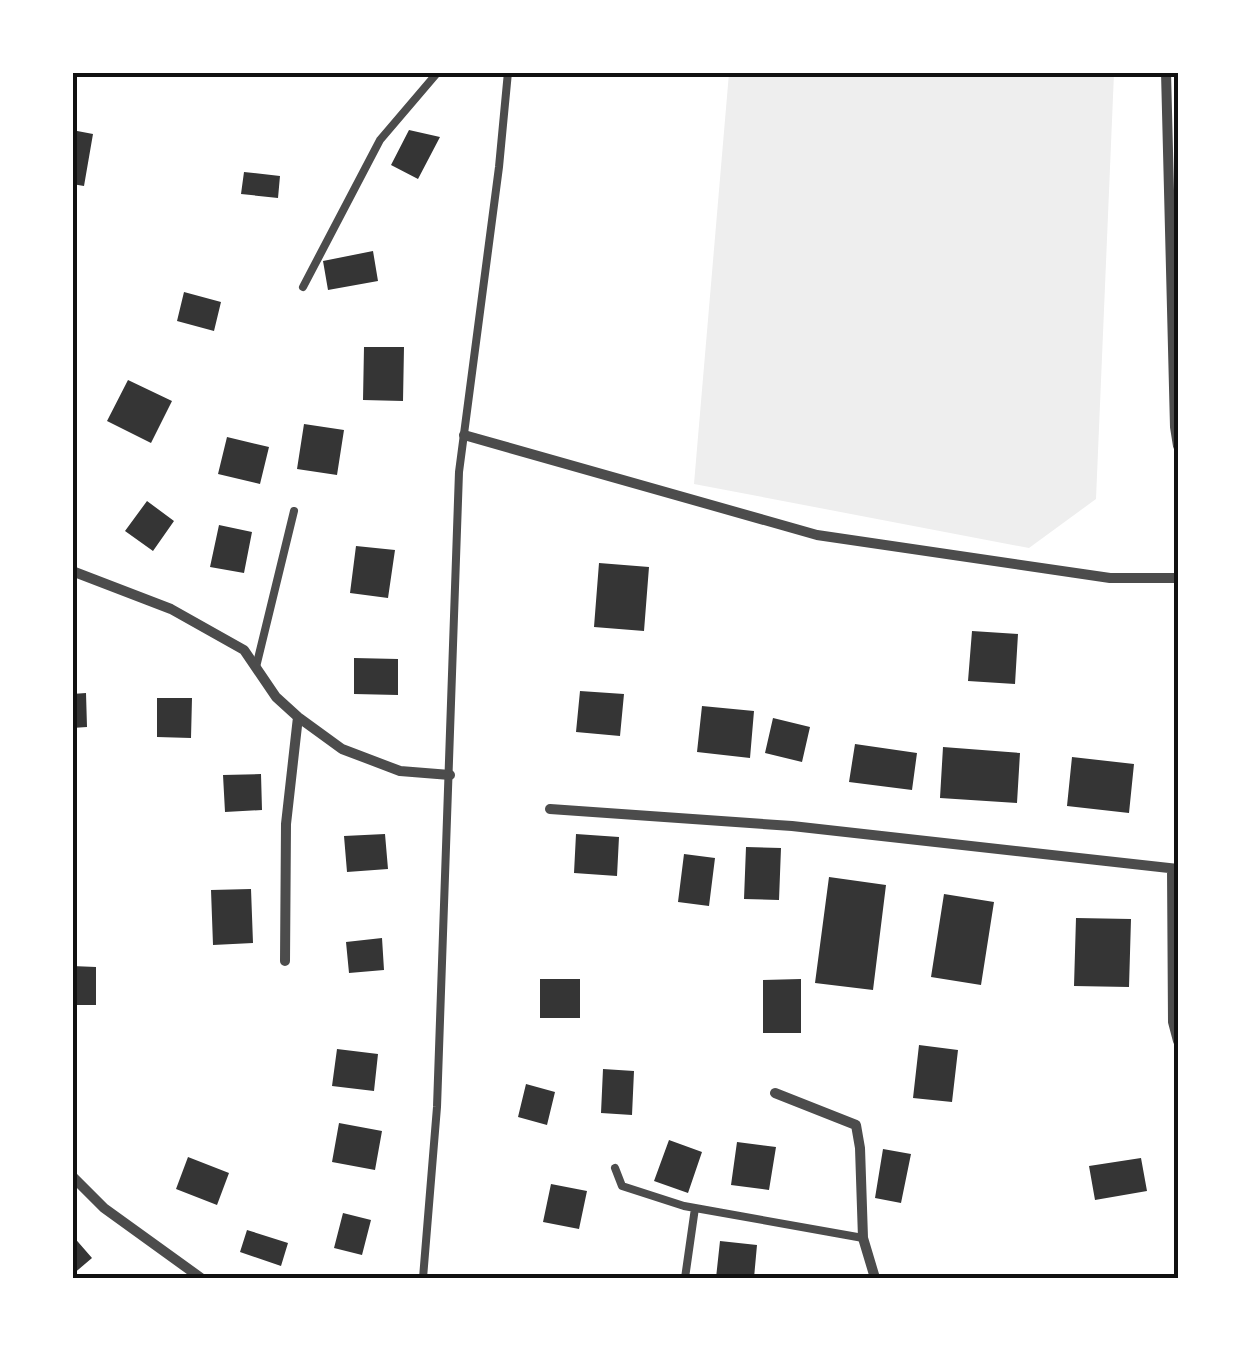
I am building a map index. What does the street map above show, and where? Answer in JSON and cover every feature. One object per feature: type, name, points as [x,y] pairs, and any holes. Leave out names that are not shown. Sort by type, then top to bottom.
[{"type":"street","points":[[1166,72],[1178,446]]},
{"type":"street","points":[[464,435],[816,535],[1110,578],[1178,578]]},
{"type":"street","points":[[72,571],[172,609],[244,650],[276,697],[342,749],[400,771],[450,776]]},
{"type":"street","points":[[285,961],[286,824],[298,717]]},
{"type":"street","points":[[550,810],[792,826],[1175,869],[1173,1022],[1178,1041]]},
{"type":"street","points":[[775,1093],[856,1124],[863,1238],[874,1278]]},
{"type":"street","points":[[72,1176],[104,1208],[201,1278]]},
{"type":"lane","points":[[303,286],[380,140],[438,72]]},
{"type":"lane","points":[[423,1278],[437,1107],[459,472],[508,72]]},
{"type":"lane","points":[[256,667],[294,511]]},
{"type":"lane","points":[[614,1168],[622,1186],[695,1208],[863,1238]]},
{"type":"lane","points":[[685,1278],[695,1208]]},
{"type":"shaded area","points":[[729,73],[1114,73],[1096,499],[1029,548],[694,484]]},
{"type":"building","points":[[72,130],[93,134],[84,186],[72,184]]},
{"type":"building","points":[[409,130],[440,137],[418,179],[391,165]]},
{"type":"building","points":[[244,172],[280,176],[278,198],[241,194]]},
{"type":"building","points":[[373,251],[378,281],[328,290],[323,261]]},
{"type":"building","points":[[184,292],[221,302],[214,331],[177,321]]},
{"type":"building","points":[[364,347],[404,347],[403,401],[363,400]]},
{"type":"building","points":[[128,380],[172,401],[151,443],[107,421]]},
{"type":"building","points":[[304,424],[344,430],[337,475],[297,469]]},
{"type":"building","points":[[227,437],[269,447],[260,484],[218,474]]},
{"type":"building","points":[[147,501],[174,521],[153,551],[125,531]]},
{"type":"building","points":[[219,525],[252,532],[244,573],[210,567]]},
{"type":"building","points":[[356,546],[395,550],[388,598],[350,593]]},
{"type":"building","points":[[599,563],[649,567],[644,631],[594,627]]},
{"type":"building","points":[[972,631],[1018,634],[1015,684],[968,681]]},
{"type":"building","points":[[354,658],[398,659],[398,695],[354,694]]},
{"type":"building","points":[[580,691],[624,694],[620,736],[576,732]]},
{"type":"building","points":[[86,693],[87,727],[72,728],[72,694]]},
{"type":"building","points":[[157,698],[192,698],[191,738],[157,737]]},
{"type":"building","points":[[702,706],[754,711],[750,758],[697,752]]},
{"type":"building","points":[[773,718],[810,727],[802,762],[765,753]]},
{"type":"building","points":[[855,744],[917,753],[912,790],[849,782]]},
{"type":"building","points":[[943,747],[1020,753],[1017,803],[940,798]]},
{"type":"building","points":[[1072,757],[1134,764],[1129,813],[1067,806]]},
{"type":"building","points":[[261,774],[262,810],[225,812],[223,775]]},
{"type":"building","points":[[385,834],[388,869],[347,872],[344,836]]},
{"type":"building","points":[[576,834],[619,837],[617,876],[574,873]]},
{"type":"building","points":[[746,847],[781,848],[779,900],[744,899]]},
{"type":"building","points":[[684,854],[715,858],[709,906],[678,902]]},
{"type":"building","points":[[829,877],[886,885],[873,990],[815,983]]},
{"type":"building","points":[[251,889],[253,943],[213,945],[211,890]]},
{"type":"building","points":[[944,894],[994,902],[981,985],[931,977]]},
{"type":"building","points":[[1076,918],[1131,919],[1129,987],[1074,986]]},
{"type":"building","points":[[382,938],[384,970],[349,973],[346,942]]},
{"type":"building","points":[[72,966],[96,967],[96,1005],[72,1005]]},
{"type":"building","points":[[540,979],[580,979],[580,1018],[540,1018]]},
{"type":"building","points":[[801,979],[801,1033],[763,1033],[763,980]]},
{"type":"building","points":[[919,1045],[958,1050],[952,1102],[913,1098]]},
{"type":"building","points":[[337,1049],[378,1054],[374,1091],[332,1086]]},
{"type":"building","points":[[603,1069],[634,1071],[632,1115],[601,1113]]},
{"type":"building","points":[[526,1084],[555,1092],[547,1125],[518,1117]]},
{"type":"building","points":[[339,1123],[382,1131],[375,1170],[332,1162]]},
{"type":"building","points":[[669,1140],[702,1152],[688,1193],[654,1181]]},
{"type":"building","points":[[737,1142],[776,1147],[769,1190],[731,1185]]},
{"type":"building","points":[[883,1149],[911,1154],[901,1203],[875,1198]]},
{"type":"building","points":[[188,1157],[229,1173],[217,1205],[176,1189]]},
{"type":"building","points":[[1141,1158],[1147,1191],[1095,1200],[1089,1166]]},
{"type":"building","points":[[551,1184],[587,1191],[579,1229],[543,1222]]},
{"type":"building","points":[[343,1213],[371,1220],[362,1255],[334,1248]]},
{"type":"building","points":[[247,1230],[288,1243],[281,1266],[240,1252]]},
{"type":"building","points":[[72,1235],[92,1258],[72,1275]]},
{"type":"building","points":[[720,1241],[757,1245],[754,1278],[716,1278]]}]
